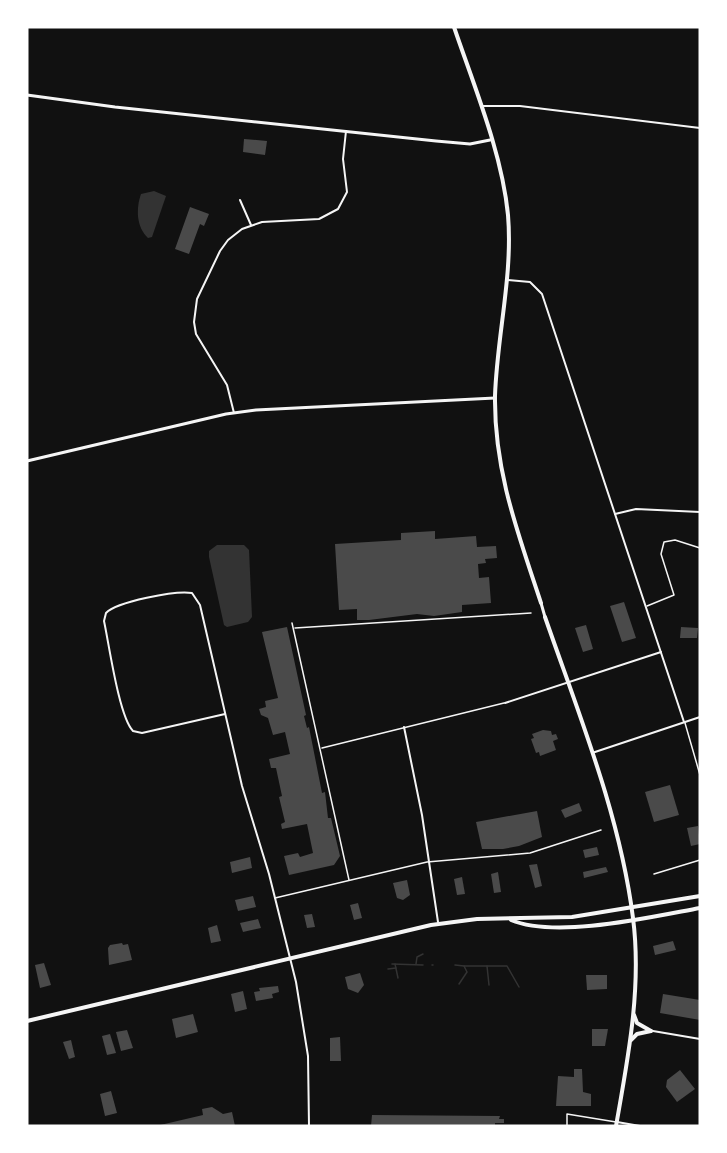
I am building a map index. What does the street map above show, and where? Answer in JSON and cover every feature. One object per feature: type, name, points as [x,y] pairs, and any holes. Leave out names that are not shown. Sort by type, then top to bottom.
[{"type":"main road","points":[[454,27],[490,140],[507,206],[510,242],[508,280],[495,398],[501,474],[541,603]]},
{"type":"main road","points":[[545,618],[616,830],[632,908],[633,1014],[631,1041],[617,1124]]},
{"type":"main road","points":[[27,1021],[438,924],[572,917],[700,896]]},
{"type":"main road","points":[[510,919],[522,924],[578,926],[700,908]]},
{"type":"main road","points":[[633,1014],[637,1023],[651,1031]]},
{"type":"main road","points":[[631,1041],[637,1034],[651,1031]]},
{"type":"street","points":[[27,95],[470,144],[490,140]]},
{"type":"street","points":[[480,107],[520,106],[700,128]]},
{"type":"street","points":[[234,413],[227,385],[196,334],[194,310],[197,299],[228,240],[251,225],[318,219],[338,209],[347,192],[343,159],[346,131]]},
{"type":"street","points":[[240,200],[251,225]]},
{"type":"street","points":[[508,280],[531,282],[542,294],[684,722]]},
{"type":"street","points":[[27,461],[234,413],[284,408],[495,398]]},
{"type":"street","points":[[615,514],[636,509],[700,512]]},
{"type":"street","points":[[225,714],[142,733],[133,731],[127,723],[115,674],[104,621],[106,613],[115,607],[174,593],[192,593],[200,605],[251,821],[275,898],[290,959],[308,1056],[309,1126]]},
{"type":"street","points":[[541,603],[545,618]]},
{"type":"street","points":[[505,703],[661,652]]},
{"type":"street","points":[[591,753],[700,717]]},
{"type":"street","points":[[404,728],[421,809],[427,862],[438,924]]},
{"type":"street","points":[[651,1031],[700,1040]]},
{"type":"street","points":[[617,1124],[640,1126]]},
{"type":"lane","points":[[646,606],[674,595],[661,554],[664,542],[675,540],[700,548]]},
{"type":"lane","points":[[294,628],[531,612]]},
{"type":"lane","points":[[292,623],[349,881]]},
{"type":"lane","points":[[321,749],[505,703]]},
{"type":"lane","points":[[684,722],[700,775]]},
{"type":"lane","points":[[275,898],[427,862],[530,853],[601,830]]},
{"type":"lane","points":[[654,874],[700,860]]},
{"type":"lane","points":[[567,1126],[567,1114],[617,1124]]},
{"type":"shaded area","points":[[154,191],[166,196],[152,237],[148,238],[139,223],[138,205],[141,194]]},
{"type":"shaded area","points":[[217,545],[244,545],[249,550],[252,617],[248,622],[227,627],[224,625],[209,557],[209,551]]},
{"type":"building","points":[[244,139],[267,141],[265,155],[243,152]]},
{"type":"building","points":[[190,207],[209,214],[204,226],[200,224],[189,254],[175,249]]},
{"type":"building","points":[[435,531],[435,539],[476,536],[477,547],[496,546],[497,558],[485,559],[486,563],[478,564],[479,578],[489,577],[491,603],[462,605],[462,612],[434,616],[417,614],[369,620],[357,620],[357,609],[339,610],[335,544],[401,540],[401,533]]},
{"type":"building","points":[[624,602],[636,638],[622,642],[610,606]]},
{"type":"building","points":[[586,625],[593,649],[583,652],[575,628]]},
{"type":"building","points":[[287,627],[306,715],[304,716],[307,728],[309,727],[322,793],[325,792],[328,818],[331,818],[340,856],[334,865],[289,875],[284,856],[298,853],[300,857],[313,853],[307,824],[282,829],[281,824],[285,822],[279,797],[282,796],[276,768],[271,768],[269,759],[290,754],[285,732],[273,735],[268,718],[261,715],[259,709],[266,707],[265,701],[278,698],[262,632]]},
{"type":"building","points":[[681,627],[698,628],[697,638],[680,638]]},
{"type":"building","points":[[543,730],[551,731],[552,735],[556,734],[558,739],[553,741],[556,750],[540,756],[539,752],[536,753],[531,739],[534,738],[532,734]]},
{"type":"building","points":[[670,785],[679,815],[654,822],[645,792]]},
{"type":"building","points":[[579,803],[582,811],[565,818],[561,810]]},
{"type":"building","points":[[537,811],[542,837],[519,846],[482,849],[476,822]]},
{"type":"building","points":[[698,826],[700,844],[691,846],[687,828]]},
{"type":"building","points":[[597,847],[599,855],[585,858],[583,850]]},
{"type":"building","points":[[250,857],[252,868],[232,873],[230,862]]},
{"type":"building","points":[[537,864],[542,886],[535,888],[529,865]]},
{"type":"building","points":[[606,867],[608,872],[584,878],[583,872]]},
{"type":"building","points":[[498,872],[501,892],[494,893],[491,874]]},
{"type":"building","points":[[462,877],[465,894],[457,895],[454,879]]},
{"type":"building","points":[[407,880],[410,895],[403,900],[397,898],[393,883]]},
{"type":"building","points":[[253,896],[256,907],[238,911],[235,900]]},
{"type":"building","points":[[358,903],[362,918],[354,920],[350,905]]},
{"type":"building","points":[[312,914],[315,927],[307,928],[304,915]]},
{"type":"building","points":[[258,919],[261,928],[243,932],[240,923]]},
{"type":"building","points":[[217,925],[221,941],[211,943],[208,928]]},
{"type":"building","points":[[673,941],[676,950],[655,955],[653,946]]},
{"type":"building","points":[[122,943],[123,945],[128,944],[132,960],[109,965],[108,948],[110,945]]},
{"type":"building","points":[[44,963],[51,985],[40,988],[35,965]]},
{"type":"building","points":[[360,973],[364,985],[358,993],[348,989],[345,977]]},
{"type":"building","points":[[586,975],[607,975],[607,989],[587,990]]},
{"type":"building","points":[[278,986],[279,992],[272,994],[273,998],[256,1001],[254,992],[260,991],[259,988]]},
{"type":"building","points":[[243,991],[247,1009],[235,1012],[231,994]]},
{"type":"building","points":[[663,994],[700,1000],[700,1020],[660,1013]]},
{"type":"building","points":[[193,1014],[198,1032],[176,1038],[172,1019]]},
{"type":"building","points":[[592,1029],[608,1029],[605,1046],[592,1046]]},
{"type":"building","points":[[127,1030],[133,1048],[121,1051],[116,1032]]},
{"type":"building","points":[[110,1034],[116,1053],[107,1055],[102,1036]]},
{"type":"building","points":[[340,1037],[341,1061],[330,1061],[330,1038]]},
{"type":"building","points":[[71,1040],[75,1057],[69,1059],[63,1042]]},
{"type":"building","points":[[574,1069],[582,1069],[583,1092],[591,1094],[591,1106],[556,1106],[558,1076],[574,1077]]},
{"type":"building","points":[[680,1070],[695,1089],[677,1102],[666,1087],[667,1080]]},
{"type":"building","points":[[111,1091],[117,1113],[105,1116],[100,1094]]},
{"type":"building","points":[[212,1107],[223,1114],[232,1112],[235,1126],[156,1126],[203,1115],[202,1109]]},
{"type":"building","points":[[372,1115],[500,1116],[499,1119],[504,1119],[504,1123],[495,1123],[495,1126],[371,1126]]},
{"type":"waterway","points":[[416,964],[417,957],[423,954]]},
{"type":"waterway","points":[[392,964],[423,965]]},
{"type":"waterway","points":[[395,964],[398,978]]},
{"type":"waterway","points":[[455,965],[464,966],[467,972],[459,984]]},
{"type":"waterway","points":[[464,966],[487,966],[489,985]]},
{"type":"waterway","points":[[487,966],[507,966],[519,987]]},
{"type":"waterway","points":[[388,969],[396,968]]}]
